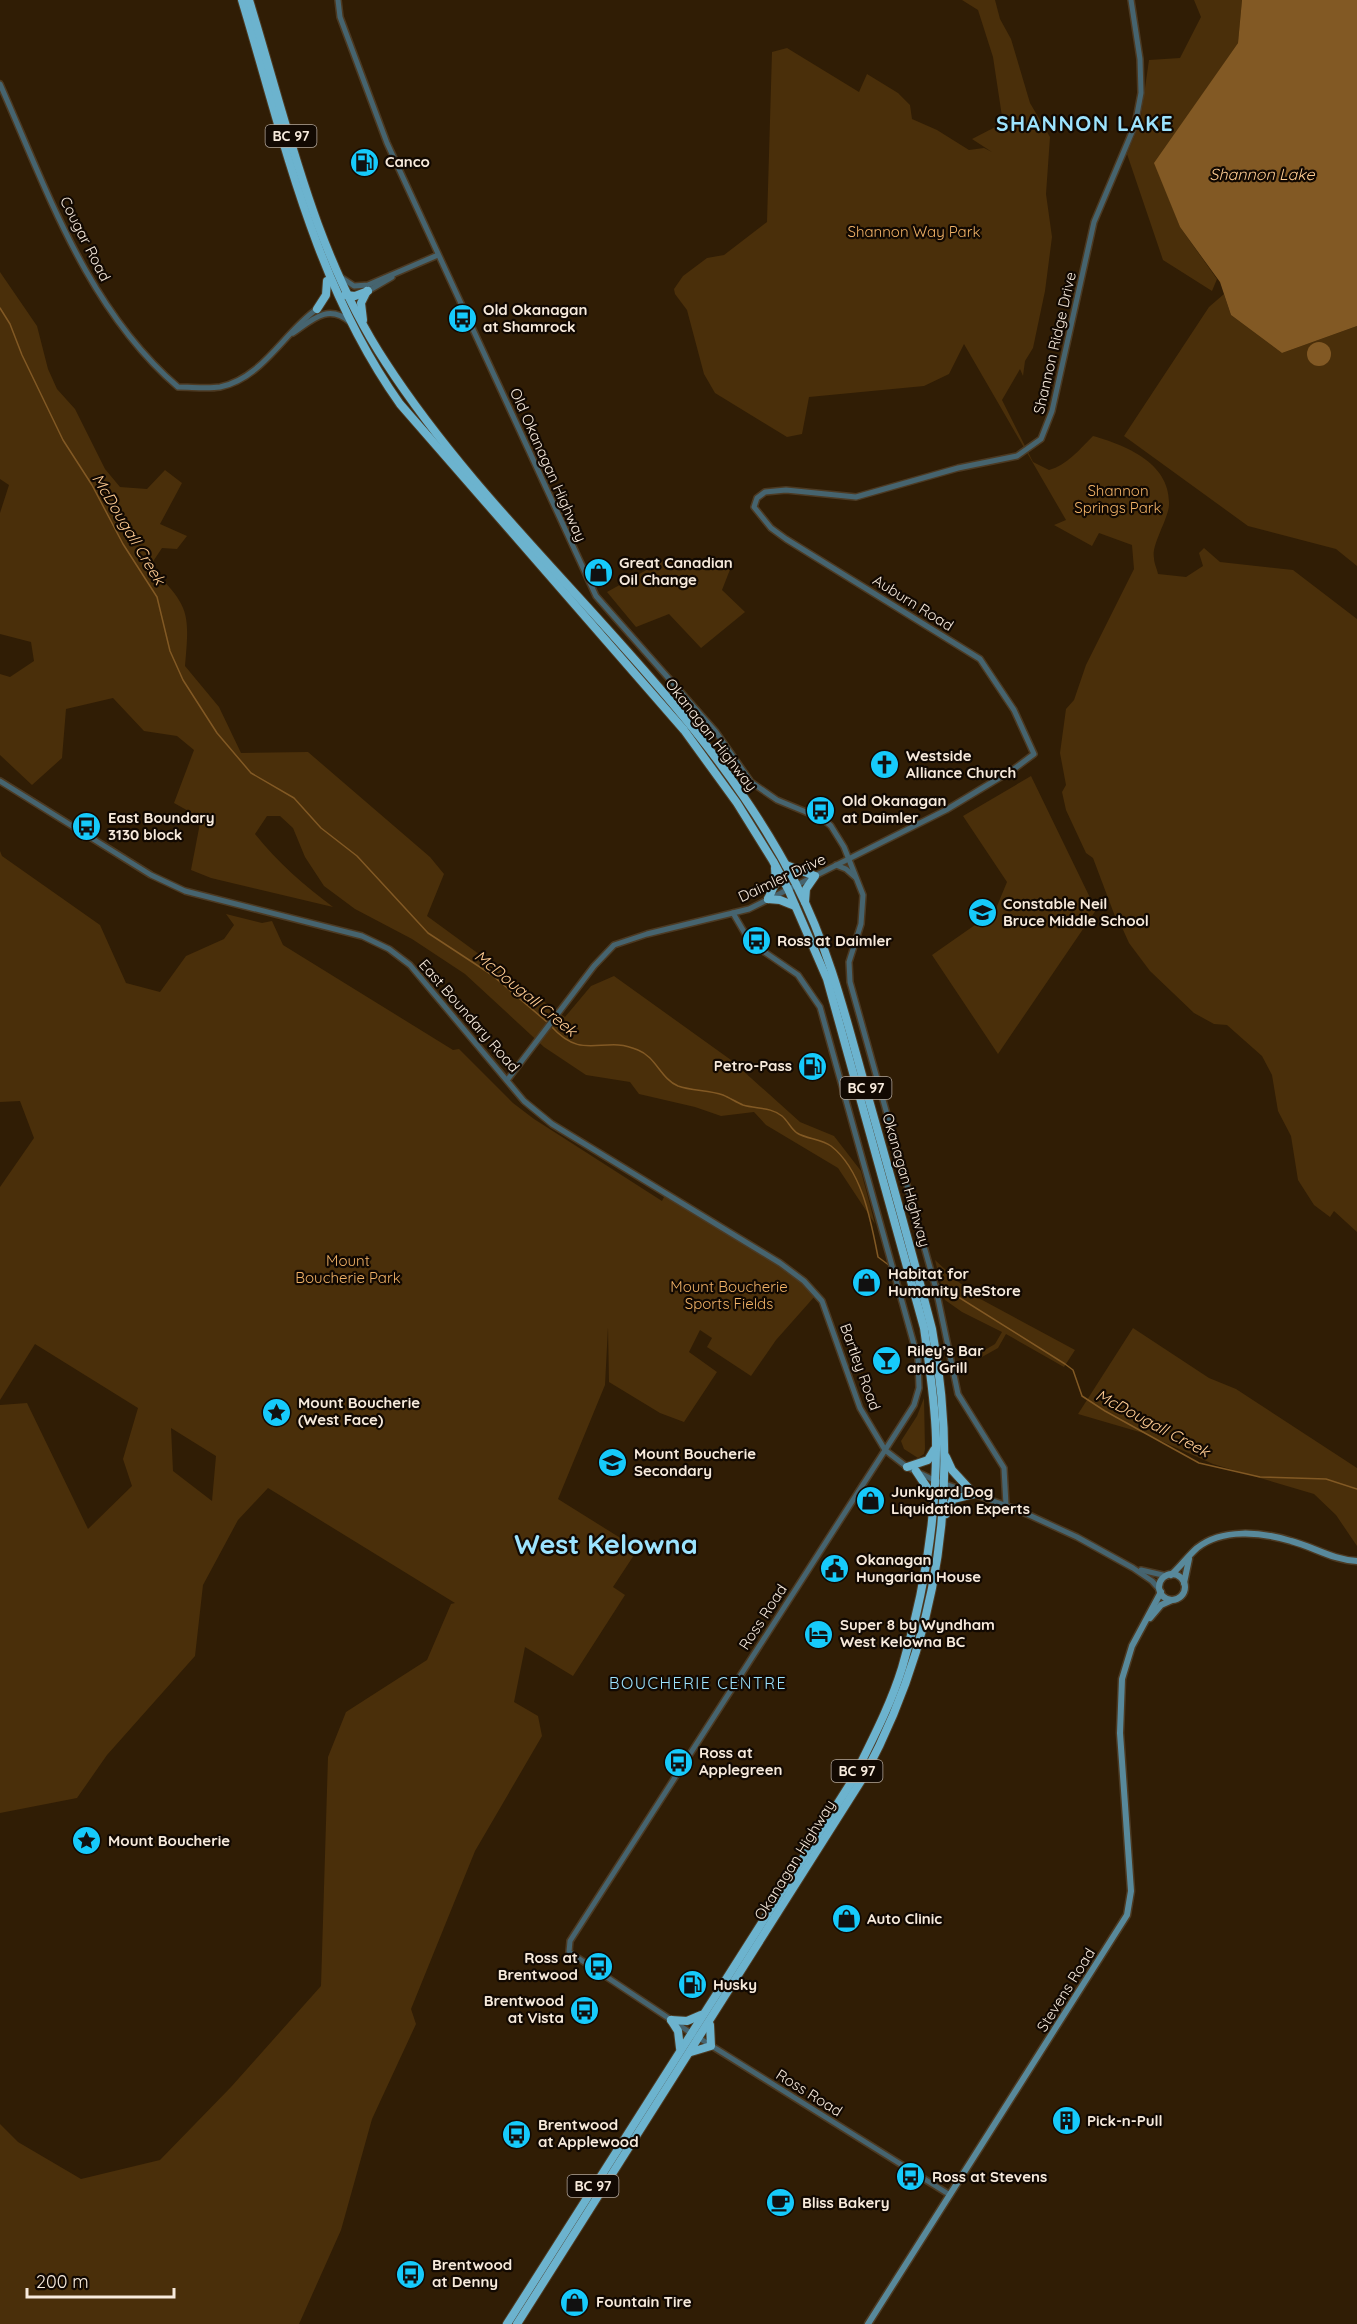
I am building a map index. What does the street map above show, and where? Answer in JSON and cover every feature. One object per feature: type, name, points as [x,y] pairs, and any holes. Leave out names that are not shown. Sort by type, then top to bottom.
[{"type":"highway","name":"Okanagan Highway","points":[[242,0],[321,259],[350,322],[400,404],[684,729],[737,803],[788,889],[827,979],[924,1328],[931,1380],[935,1449],[929,1545],[913,1624],[901,1669],[886,1709],[852,1781],[507,2324]]},
{"type":"highway","name":"Okanagan Highway","points":[[249,0],[319,229],[335,271],[366,330],[390,369],[440,439],[684,717],[747,802],[796,885],[836,980],[918,1276],[942,1380],[945,1484],[930,1603],[913,1664],[888,1730],[864,1776],[517,2324]]},
{"type":"highway","points":[[321,259],[332,272],[340,290],[348,296],[368,291]]},
{"type":"highway","points":[[317,309],[328,290],[321,259]]},
{"type":"highway","points":[[366,330],[361,303],[368,291]]},
{"type":"highway","points":[[317,309],[338,299],[346,304],[354,319],[366,330]]},
{"type":"highway","points":[[773,861],[776,882],[768,899],[780,900],[795,906]]},
{"type":"highway","points":[[784,863],[815,876],[806,889],[806,906]]},
{"type":"highway","points":[[907,1467],[928,1460],[935,1449]]},
{"type":"highway","points":[[945,1454],[952,1470],[974,1494]]},
{"type":"highway","points":[[916,1472],[933,1496]]},
{"type":"highway","points":[[941,1527],[953,1498],[974,1494]]},
{"type":"highway","points":[[671,2020],[687,2021],[703,2014]]},
{"type":"highway","points":[[671,2020],[678,2031],[680,2049]]},
{"type":"highway","points":[[690,2053],[711,2046],[708,2035],[710,2021]]},
{"type":"main road","points":[[1191,1556],[1182,1595],[1172,1600],[1160,1591],[1161,1582],[1198,1548],[1217,1537],[1238,1533],[1291,1540],[1327,1556],[1357,1562]]},
{"type":"main road","points":[[1169,1575],[1179,1577],[1184,1583]]},
{"type":"main road","name":"Stevens Road","points":[[868,2324],[1127,1914],[1131,1891],[1120,1733],[1122,1679],[1132,1646],[1160,1591]]},
{"type":"main road","name":"Stevens Road","points":[[1142,1628],[1161,1605],[1172,1600]]},
{"type":"street","name":"Old Okanagan Highway","points":[[338,0],[340,17],[387,143],[596,596],[716,732],[751,782],[777,800],[823,819],[839,838],[850,859],[859,880],[863,912],[849,962],[850,982],[934,1281],[958,1394],[1004,1468],[1006,1505]]},
{"type":"street","name":"Shannon Ridge Drive","points":[[757,498],[765,492],[786,490],[856,497],[958,468],[1017,456],[1041,439],[1052,411],[1094,222],[1135,125],[1141,93],[1140,59],[1131,0]]},
{"type":"street","name":"Cougar Road","points":[[0,84],[93,286],[133,339],[178,387],[218,387],[235,382],[252,371],[289,335]]},
{"type":"street","points":[[335,271],[344,280],[360,287],[438,255]]},
{"type":"street","points":[[368,291],[398,273]]},
{"type":"street","points":[[289,335],[297,324],[317,309]]},
{"type":"street","points":[[289,335],[323,313],[335,312],[350,322]]},
{"type":"street","name":"Auburn Road","points":[[757,498],[754,507],[760,516],[786,539],[986,664],[1014,710],[1034,754]]},
{"type":"street","name":"Daimler Drive","points":[[508,1078],[594,966],[614,945],[647,934],[749,909],[946,810],[1014,769],[1034,754]]},
{"type":"street","name":"East Boundary Road","points":[[0,781],[151,874],[185,891],[362,936],[389,949],[410,965],[508,1078],[525,1101],[552,1124],[780,1263],[804,1281],[822,1301]]},
{"type":"street","points":[[836,866],[846,869],[859,880]]},
{"type":"street","name":"Ross Road","points":[[733,913],[750,942],[798,975],[820,1007],[894,1264],[918,1359],[919,1388],[914,1405],[570,1941],[569,1952],[711,2046],[950,2195]]},
{"type":"street","name":"Bartley Road","points":[[822,1301],[860,1408],[885,1450],[916,1472],[1006,1505],[1077,1537],[1134,1568],[1152,1581],[1160,1591]]},
{"type":"street","name":"Bartley Road","points":[[1134,1568],[1169,1575]]},
{"type":"green space","points":[[962,0],[995,0],[1000,19],[1011,39],[1030,103],[1050,137],[1046,194],[1052,237],[1045,291],[1033,348],[1025,361],[1023,376],[1020,369],[1002,400],[1033,462],[1049,470],[1056,468],[1073,456],[1093,436],[1132,451],[1154,467],[1168,490],[1168,511],[1154,553],[1158,574],[1186,577],[1203,566],[1199,553],[1204,548],[1220,562],[1293,570],[1357,619],[1357,1232],[1334,1211],[1330,1217],[1314,1205],[1298,1180],[1291,1136],[1278,1111],[1272,1075],[1262,1056],[1227,1025],[1214,1024],[1194,1013],[1150,971],[1129,943],[1116,919],[1093,858],[1086,853],[1066,810],[1062,792],[1066,785],[1060,753],[1066,709],[1074,700],[1086,665],[1134,569],[1132,545],[1099,533],[1092,546],[1054,525],[1066,520],[964,344],[949,374],[924,386],[809,397],[802,434],[787,437],[715,393],[704,374],[687,310],[675,294],[674,289],[683,276],[707,258],[724,255],[767,222],[772,52],[787,48],[859,92],[867,74],[898,93],[910,105],[912,119],[937,130],[969,150],[984,148],[992,152],[972,139],[1003,123],[993,57],[978,10]]},
{"type":"green space","points":[[1194,0],[1242,0],[1238,43],[1155,163],[1180,227],[1217,279],[1212,291],[1163,260],[1127,154],[1140,123],[1149,60],[1180,58],[1201,17]]},
{"type":"green space","points":[[0,272],[37,326],[48,369],[57,389],[75,409],[105,469],[120,487],[147,489],[165,470],[182,483],[160,524],[187,536],[177,549],[162,548],[150,566],[173,591],[184,610],[187,633],[185,666],[219,707],[241,753],[308,752],[430,857],[444,874],[427,916],[565,1017],[591,986],[614,976],[731,1060],[800,1122],[834,1136],[861,1171],[875,1224],[838,1168],[766,1125],[754,1112],[721,1116],[695,1107],[639,1094],[630,1082],[586,1075],[544,1047],[465,974],[412,939],[355,909],[324,886],[305,857],[293,828],[280,816],[267,816],[255,834],[292,873],[333,907],[211,878],[191,870],[201,818],[174,803],[194,750],[177,736],[144,731],[113,698],[66,709],[62,758],[32,785],[0,755],[0,674],[10,677],[34,661],[31,642],[0,634],[0,513],[9,485],[0,479]]},
{"type":"green space","points":[[1224,294],[1231,315],[1282,353],[1357,326],[1357,566],[1336,549],[1248,526],[1124,436],[1209,307]]},
{"type":"green space","points":[[668,558],[731,567],[722,590],[745,612],[701,648],[669,614],[636,627],[607,592]]},
{"type":"green space","name":"Constable Neil Bruce Middle School","points":[[1031,776],[1096,910],[998,1054],[932,955],[995,911],[1007,882],[963,816]]},
{"type":"green space","points":[[0,851],[2,856],[100,925],[126,983],[160,992],[186,956],[224,939],[234,925],[226,914],[262,923],[272,921],[283,945],[453,1050],[459,1049],[513,1103],[534,1119],[662,1201],[667,1191],[780,1262],[815,1296],[776,1340],[751,1376],[707,1347],[712,1338],[700,1330],[689,1352],[717,1372],[684,1422],[660,1413],[609,1382],[608,1327],[605,1385],[558,1499],[638,1549],[613,1587],[625,1595],[573,1676],[525,1647],[514,1702],[538,1716],[542,1736],[475,1851],[411,2009],[416,2024],[372,2119],[341,2230],[299,2324],[0,2324],[0,2124],[18,2142],[81,2179],[160,2160],[231,2087],[321,1986],[328,1757],[346,1712],[427,1660],[451,1604],[455,1603],[268,1488],[238,1520],[203,1585],[195,1656],[107,1755],[77,1798],[0,1813],[0,1405],[27,1403],[88,1529],[132,1486],[123,1459],[138,1408],[35,1344],[0,1400],[0,1187],[34,1138],[20,1101],[0,1102]],"holes":[[[171,1428],[216,1456],[212,1501],[173,1471]]]},
{"type":"green space","name":"McDougall Creek","points":[[935,1260],[973,1295],[1075,1350],[1064,1367],[1006,1334],[998,1348],[982,1357],[978,1354],[995,1344],[1002,1332],[962,1312],[945,1300]]},
{"type":"green space","points":[[1133,1328],[1209,1378],[1236,1389],[1357,1468],[1357,1546],[1336,1515],[1314,1494],[1213,1464],[1143,1433],[1078,1414]]},
{"type":"green space","points":[[924,1398],[925,1449],[924,1454],[918,1458],[904,1449],[901,1441],[917,1416]]},
{"type":"water","name":"Shannon Lake","points":[[1242,0],[1357,0],[1357,326],[1282,353],[1231,315],[1220,282],[1180,227],[1154,163],[1238,43]]},
{"type":"water","points":[[1319,342],[1327,346],[1331,354],[1327,362],[1319,366],[1311,362],[1307,354],[1311,346]]},
{"type":"waterway","name":"McDougall Creek","points":[[0,308],[10,324],[22,355],[63,440],[92,485],[123,544],[157,597],[170,651],[183,680],[217,733],[251,773],[294,798],[321,828],[357,856],[428,933],[492,975],[547,1022]]},
{"type":"waterway","name":"McDougall Creek","points":[[551,1026],[563,1037],[584,1046],[614,1045],[638,1050],[678,1086],[718,1093],[743,1105],[773,1111],[782,1116],[797,1133],[831,1146],[842,1156],[858,1182],[864,1197],[878,1257],[890,1266]]},
{"type":"waterway","name":"McDougall Creek","points":[[894,1268],[904,1271]]},
{"type":"waterway","name":"McDougall Creek","points":[[920,1276],[932,1281]]},
{"type":"waterway","name":"McDougall Creek","points":[[936,1283],[1073,1370],[1082,1396],[1199,1463],[1260,1477],[1326,1479],[1357,1489]]},
{"type":"place","name":"Canco","points":[[364,162]]},
{"type":"place","name":"Old Okanagan at Shamrock","points":[[462,319]]},
{"type":"place","name":"Great Canadian Oil Change","points":[[598,572]]},
{"type":"place","name":"Westside Alliance Church","points":[[885,765]]},
{"type":"place","name":"Old Okanagan at Daimler","points":[[821,810]]},
{"type":"place","name":"East Boundary 3130 block","points":[[87,827]]},
{"type":"place","name":"Constable Neil Bruce Middle School","points":[[982,913]]},
{"type":"place","name":"Ross at Daimler","points":[[756,941]]},
{"type":"place","name":"Petro-Pass","points":[[813,1066]]},
{"type":"place","name":"Habitat for Humanity ReStore","points":[[867,1283]]},
{"type":"place","name":"Riley’s Bar and Grill","points":[[886,1360]]},
{"type":"place","name":"Mount Boucherie (West Face)","points":[[277,1412]]},
{"type":"place","name":"Mount Boucherie Secondary","points":[[613,1463]]},
{"type":"place","name":"Junkyard Dog Liquidation Experts","points":[[870,1501]]},
{"type":"place","name":"Okanagan Hungarian House","points":[[835,1569]]},
{"type":"place","name":"Super 8 by Wyndham West Kelowna BC","points":[[819,1634]]},
{"type":"place","name":"Ross at Applegreen","points":[[678,1762]]},
{"type":"place","name":"Mount Boucherie","points":[[87,1841]]},
{"type":"place","name":"Auto Clinic","points":[[846,1919]]},
{"type":"place","name":"Ross at Brentwood","points":[[599,1967]]},
{"type":"place","name":"Husky","points":[[692,1985]]},
{"type":"place","name":"Brentwood at Vista","points":[[585,2010]]},
{"type":"place","name":"Pick-n-Pull","points":[[1066,2121]]},
{"type":"place","name":"Brentwood at Applewood","points":[[517,2134]]},
{"type":"place","name":"Ross at Stevens","points":[[911,2177]]},
{"type":"place","name":"Bliss Bakery","points":[[781,2203]]},
{"type":"place","name":"Brentwood at Denny","points":[[411,2274]]},
{"type":"place","name":"Fountain Tire","points":[[575,2302]]},
{"type":"district","name":"SHANNON LAKE","points":[[1085,124]]},
{"type":"district","name":"West Kelowna","points":[[606,1545]]},
{"type":"district","name":"BOUCHERIE CENTRE","points":[[698,1683]]},
{"type":"park label","name":"Shannon Way Park","points":[[914,232]]},
{"type":"park label","name":"Shannon Springs Park","points":[[1118,500]]},
{"type":"park label","name":"Mount Boucherie Park","points":[[348,1270]]},
{"type":"park label","name":"Mount Boucherie Sports Fields","points":[[729,1296]]}]
